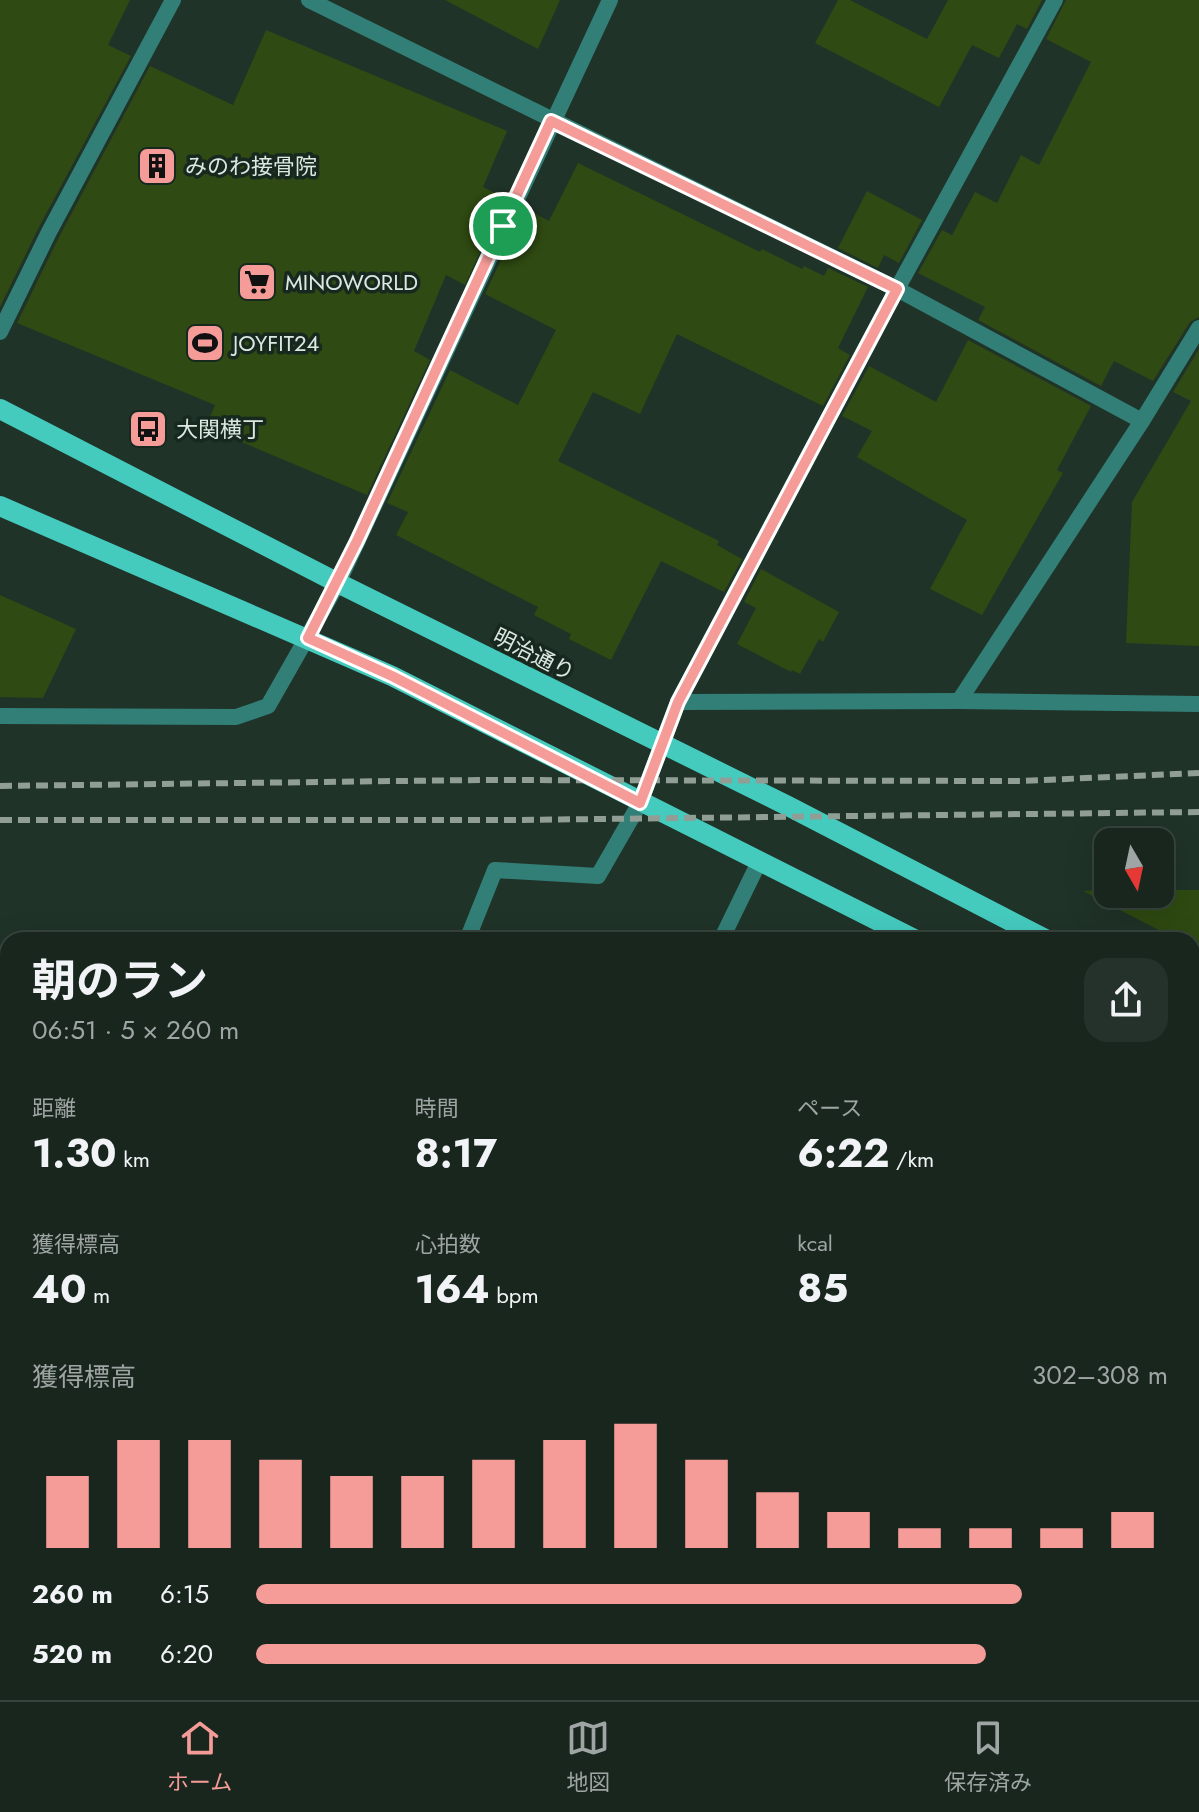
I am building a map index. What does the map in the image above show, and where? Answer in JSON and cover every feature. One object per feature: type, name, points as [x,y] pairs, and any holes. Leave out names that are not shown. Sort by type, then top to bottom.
[{"type":"main road","name":"明治通り","points":[[0,409],[1032,932]]},
{"type":"main road","points":[[0,506],[392,676],[900,932]]},
{"type":"street","points":[[0,332],[49,232],[173,0]]},
{"type":"street","points":[[309,0],[897,289],[1142,421]]},
{"type":"street","points":[[0,716],[236,717],[268,706],[338,583],[610,0]]},
{"type":"street","points":[[470,932],[495,870],[598,876],[640,803],[678,702],[897,289],[1055,0]]},
{"type":"street","points":[[959,701],[1199,328]]},
{"type":"street","points":[[678,702],[1199,704]]},
{"type":"street","points":[[725,932],[759,862]]},
{"type":"building","points":[[0,0],[130,0],[108,45],[131,56],[39,227],[0,307]]},
{"type":"building","points":[[445,0],[560,0],[538,49]]},
{"type":"building","points":[[838,0],[850,0],[927,39],[948,0],[1042,0],[1027,29],[1017,24],[999,58],[972,45],[939,107],[815,43]]},
{"type":"building","points":[[1066,0],[1199,0],[1199,317],[1190,322],[1153,381],[1114,361],[1101,386],[978,320],[985,307],[918,273],[942,230],[952,235],[975,192],[997,203],[1021,155],[1039,165],[1091,62],[1046,39]]},
{"type":"building","name":"MINOWORLD","points":[[266,30],[507,131],[483,187],[505,198],[465,285],[446,275],[414,351],[430,360],[367,495],[206,427],[215,405],[17,323],[150,66],[233,105]]},
{"type":"building","points":[[578,163],[760,252],[762,249],[824,276],[828,268],[868,287],[838,348],[850,355],[823,406],[677,334],[640,414],[593,392],[558,461],[719,541],[717,545],[742,559],[724,592],[661,561],[611,660],[569,639],[571,634],[534,615],[538,607],[396,535],[408,512],[387,503],[450,370],[518,405],[556,330],[485,294],[525,208],[549,221]]},
{"type":"building","points":[[867,191],[922,220],[899,263],[884,255],[878,268],[838,248]]},
{"type":"building","points":[[968,340],[1091,406],[1057,470],[1063,473],[982,615],[930,589],[967,520],[857,457],[872,431],[842,416],[869,366],[936,402]]},
{"type":"building","points":[[1199,349],[1199,646],[1126,643],[1132,502],[1191,401],[1173,392]]},
{"type":"building","points":[[761,569],[839,612],[823,642],[819,639],[800,674],[737,644],[756,608],[744,602]]},
{"type":"building","points":[[0,595],[76,629],[43,698],[0,697]]},
{"type":"building","points":[[1174,890],[1199,890],[1199,932],[1162,932],[1116,908],[1174,908]]},
{"type":"railway","points":[[0,786],[479,780],[1021,781],[1199,773]]},
{"type":"railway","points":[[0,820],[513,820],[1199,812]]},
{"type":"place","name":"みのわ接骨院","points":[[157,166]]},
{"type":"place","name":"MINOWORLD","points":[[257,282]]},
{"type":"place","name":"JOYFIT24","points":[[205,343]]},
{"type":"place","name":"大関横丁","points":[[148,429]]},
{"type":"route","points":[[551,121],[897,289],[678,702],[640,803],[392,676],[308,638],[338,583],[503,226],[551,121]]}]
